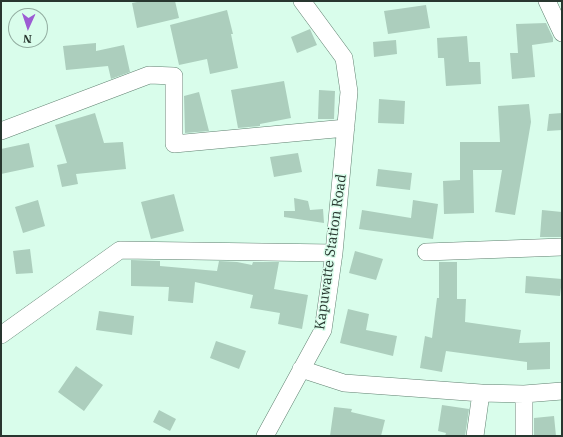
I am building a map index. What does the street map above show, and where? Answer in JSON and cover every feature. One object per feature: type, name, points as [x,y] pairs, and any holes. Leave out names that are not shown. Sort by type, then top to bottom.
[{"type":"street","name":"Kapuwatte Station Road","points":[[265,436],[323,330],[334,253],[346,128],[349,92],[344,58],[302,1]]},
{"type":"street","points":[[547,1],[562,33]]},
{"type":"street","points":[[1,132],[149,75],[174,76],[174,144],[346,128]]},
{"type":"street","points":[[426,252],[562,247]]},
{"type":"street","points":[[1,335],[120,250],[334,253]]},
{"type":"street","points":[[301,369],[344,383],[481,393],[524,394],[562,390]]},
{"type":"street","points":[[474,436],[481,393]]},
{"type":"street","points":[[524,394],[524,436]]},
{"type":"building","points":[[142,1],[175,1],[179,18],[137,28],[132,3]]},
{"type":"building","points":[[426,5],[430,28],[388,34],[384,11]]},
{"type":"building","points":[[227,10],[233,34],[231,34],[238,68],[210,74],[207,59],[179,65],[170,25]]},
{"type":"building","points":[[546,23],[553,38],[553,42],[532,45],[535,77],[512,79],[510,53],[518,53],[516,24]]},
{"type":"building","points":[[310,29],[317,45],[297,53],[291,37]]},
{"type":"building","points":[[467,36],[469,62],[480,62],[481,84],[446,86],[444,58],[438,58],[437,38]]},
{"type":"building","points":[[396,40],[397,54],[374,57],[373,42]]},
{"type":"building","points":[[96,43],[96,51],[124,45],[130,72],[111,79],[108,66],[66,70],[63,46]]},
{"type":"building","points":[[284,81],[291,118],[260,124],[260,126],[238,128],[231,90]]},
{"type":"building","points":[[319,90],[335,91],[334,119],[318,119]]},
{"type":"building","points":[[199,92],[209,131],[185,133],[184,96]]},
{"type":"building","points":[[379,99],[405,101],[404,124],[378,123]]},
{"type":"building","points":[[529,104],[531,122],[515,215],[495,212],[502,170],[473,170],[474,213],[444,214],[443,181],[460,180],[460,142],[500,142],[498,106]]},
{"type":"building","points":[[95,113],[104,143],[123,142],[126,169],[76,174],[78,184],[62,187],[57,165],[67,163],[55,125]]},
{"type":"building","points":[[562,113],[562,130],[547,131],[549,114]]},
{"type":"building","points":[[29,143],[34,167],[1,174],[1,149]]},
{"type":"building","points":[[298,153],[302,172],[274,177],[270,157]]},
{"type":"building","points":[[378,169],[412,173],[410,190],[376,186]]},
{"type":"building","points":[[174,194],[184,231],[151,239],[141,202]]},
{"type":"building","points":[[294,198],[308,201],[310,210],[323,209],[324,223],[284,217],[284,211],[295,211]]},
{"type":"building","points":[[38,200],[45,226],[23,233],[15,207]]},
{"type":"building","points":[[413,200],[438,204],[433,239],[359,229],[362,210],[411,218]]},
{"type":"building","points":[[542,210],[562,212],[562,237],[540,237]]},
{"type":"building","points":[[30,249],[33,273],[16,274],[13,251]]},
{"type":"building","points":[[355,251],[383,259],[376,280],[349,273]]},
{"type":"building","points":[[131,260],[160,261],[160,266],[217,271],[219,261],[252,265],[253,262],[279,262],[274,289],[308,295],[302,329],[278,324],[280,313],[250,308],[253,295],[195,282],[193,303],[168,301],[169,287],[131,286]]},
{"type":"building","points":[[439,262],[457,262],[457,299],[466,299],[465,322],[521,330],[519,343],[550,342],[550,369],[527,370],[527,362],[446,351],[442,372],[420,368],[425,336],[432,338],[437,298],[439,298]]},
{"type":"building","points":[[526,276],[562,279],[560,296],[525,293]]},
{"type":"building","points":[[348,309],[369,314],[366,330],[397,336],[393,356],[340,343]]},
{"type":"building","points":[[99,311],[134,316],[132,335],[96,330]]},
{"type":"building","points":[[216,341],[246,351],[239,369],[210,358]]},
{"type":"building","points":[[76,366],[103,385],[84,411],[58,392]]},
{"type":"building","points":[[442,405],[469,409],[465,436],[445,436],[446,433],[438,431]]},
{"type":"building","points":[[334,407],[352,409],[351,412],[385,420],[381,436],[330,436]]},
{"type":"building","points":[[159,410],[176,419],[170,431],[153,422]]},
{"type":"building","points":[[554,416],[556,436],[534,436],[534,418]]}]
